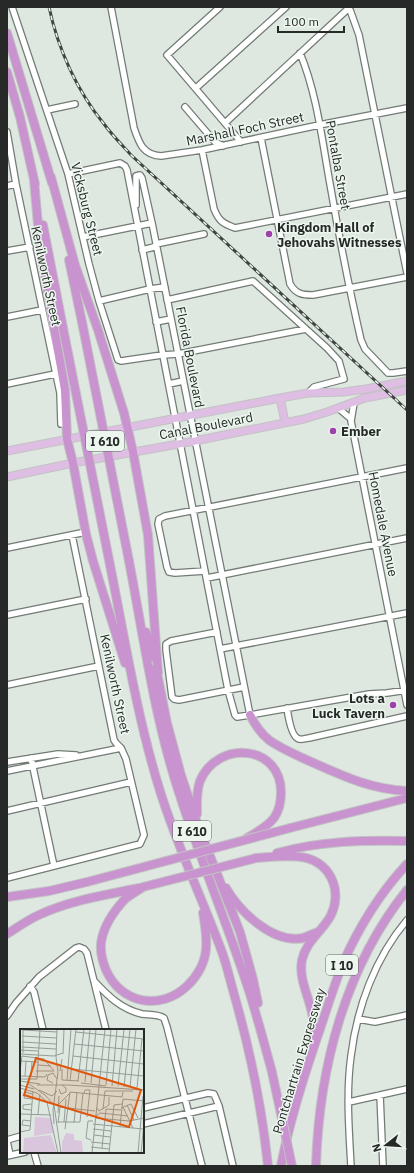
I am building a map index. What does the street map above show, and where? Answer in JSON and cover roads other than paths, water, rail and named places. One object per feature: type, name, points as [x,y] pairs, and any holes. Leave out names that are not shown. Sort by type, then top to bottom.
[{"type":"highway","name":"I 610","points":[[7,33],[51,177],[82,322],[151,680],[168,756],[186,816],[250,994],[262,1033],[292,1166]]},
{"type":"highway","name":"I 610","points":[[7,72],[34,180],[137,702],[146,740],[160,791],[172,826],[200,894],[222,954],[252,1064],[264,1128],[268,1166]]},
{"type":"highway","points":[[51,177],[75,266],[103,345],[128,427],[148,535],[158,673]]},
{"type":"highway","points":[[34,180],[40,247],[66,390],[67,439],[93,561],[137,702]]},
{"type":"highway","points":[[133,584],[158,673],[167,723],[174,750],[197,823],[240,932],[253,979],[272,1072]]},
{"type":"highway","points":[[250,715],[257,728],[264,736],[275,744],[291,752],[364,784],[390,789],[407,790]]},
{"type":"highway","points":[[197,823],[196,799],[200,782],[207,770],[213,763],[226,755],[236,753],[255,755],[266,761],[277,773],[281,786],[281,800],[274,818],[264,828],[245,839]]},
{"type":"highway","points":[[7,897],[48,891],[87,882],[245,839],[407,798]]},
{"type":"highway","points":[[7,934],[41,913],[74,902],[143,887],[298,847],[339,842],[379,840],[407,841]]},
{"type":"highway","points":[[256,858],[300,856],[321,865],[328,872],[334,886],[336,900],[334,908],[326,923],[306,949],[302,959],[301,968],[303,982],[313,1018],[308,1057],[303,1079]]},
{"type":"highway","name":"Pontchartrain Expressway","points":[[281,1166],[303,1079],[343,964],[375,904],[395,877],[407,864]]},
{"type":"highway","points":[[217,872],[230,895],[244,912],[267,930],[280,936],[291,938],[303,938],[318,932]]},
{"type":"highway","points":[[143,887],[126,899],[112,916],[104,932],[101,946],[103,963],[117,987],[130,996],[141,1000],[151,1001],[166,999],[178,994],[191,983],[200,970],[206,949],[204,914],[200,894]]},
{"type":"highway","name":"Pontchartrain Expressway","points":[[316,1166],[318,1124],[322,1095],[329,1060],[342,1014],[358,970],[370,944],[395,905],[407,890]]},
{"type":"main road","name":"Canal Boulevard","points":[[7,452],[128,427],[308,393],[344,392],[407,381]]},
{"type":"main road","name":"Canal Boulevard","points":[[7,477],[304,419],[365,398],[407,390]]},
{"type":"main road","points":[[280,398],[285,422]]},
{"type":"street","name":"Vicksburg Street","points":[[12,7],[68,174],[89,264],[118,360],[121,361],[178,354],[306,329]]},
{"type":"street","name":"Marshall Foch Street","points":[[111,7],[134,128],[139,143],[145,150],[155,156],[202,150],[407,108]]},
{"type":"street","points":[[220,7],[167,55],[241,142]]},
{"type":"street","points":[[196,88],[286,7]]},
{"type":"street","points":[[225,123],[349,7],[359,35],[407,273]]},
{"type":"street","name":"Pontalba Street","points":[[300,53],[307,70],[320,125],[334,208],[361,340],[365,349],[388,372],[393,373],[407,371]]},
{"type":"street","points":[[46,110],[75,104]]},
{"type":"street","points":[[185,107],[215,142],[223,146]]},
{"type":"street","name":"Kenilworth Street","points":[[7,132],[16,184],[60,393],[61,424]]},
{"type":"street","points":[[261,138],[290,284],[296,292],[305,295],[318,294],[407,277]]},
{"type":"street","points":[[202,150],[216,214],[219,220],[224,224],[235,228],[407,194]]},
{"type":"street","name":"Florida Boulevard","points":[[68,174],[118,163],[123,164],[127,170],[137,226],[162,355],[176,418],[228,690],[235,715],[237,717],[250,715],[152,223],[142,178],[140,175],[136,176],[135,184],[137,226]]},
{"type":"street","points":[[7,186],[16,184]]},
{"type":"street","points":[[83,237],[152,223]]},
{"type":"street","points":[[142,250],[154,247],[156,244],[204,234]]},
{"type":"street","points":[[7,251],[30,247]]},
{"type":"street","points":[[167,300],[254,281],[339,361],[344,379],[314,387],[308,393]]},
{"type":"street","points":[[99,301],[164,287]]},
{"type":"street","points":[[7,317],[42,310]]},
{"type":"street","points":[[156,322],[171,320]]},
{"type":"street","points":[[7,384],[55,374]]},
{"type":"street","points":[[169,384],[183,381]]},
{"type":"street","name":"Homedale Avenue","points":[[354,403],[351,418],[407,705]]},
{"type":"street","points":[[338,408],[351,418]]},
{"type":"street","points":[[205,571],[170,572],[167,567],[158,524],[159,519],[164,516],[193,510],[407,468]]},
{"type":"street","points":[[7,548],[86,532]]},
{"type":"street","name":"Kenilworth Street","points":[[7,878],[140,844],[144,835],[126,759],[121,748],[114,740],[72,535]]},
{"type":"street","points":[[207,578],[407,538]]},
{"type":"street","points":[[7,615],[86,600]]},
{"type":"street","points":[[220,649],[407,613]]},
{"type":"street","points":[[217,632],[171,641],[166,644],[171,694],[174,699],[179,700],[244,687]]},
{"type":"street","points":[[7,685],[99,666]]},
{"type":"street","points":[[250,715],[369,694],[387,694],[405,690]]},
{"type":"street","points":[[287,708],[293,732],[299,739],[407,716]]},
{"type":"street","points":[[7,771],[121,748]]},
{"type":"street","points":[[7,762],[58,754],[85,756]]},
{"type":"street","points":[[31,758],[54,866]]},
{"type":"street","points":[[7,811],[131,782]]},
{"type":"street","points":[[351,1166],[349,1102],[350,1057],[358,1019],[370,983],[382,955],[399,929],[407,920]]},
{"type":"street","points":[[7,1016],[16,1003],[39,977],[76,948],[81,947],[87,953],[106,1029]]},
{"type":"street","points":[[94,981],[105,994],[123,1007],[143,1014],[161,1016],[164,1018],[202,1166]]},
{"type":"street","points":[[30,986],[34,992],[43,1029]]},
{"type":"street","points":[[358,1019],[375,1022],[407,1015]]},
{"type":"street","points":[[349,1102],[407,1089]]},
{"type":"street","points":[[144,1108],[212,1092],[219,1106],[234,1166]]},
{"type":"street","points":[[380,1095],[383,1166]]},
{"type":"street","points":[[144,1124],[219,1106]]},
{"type":"street","points":[[20,1136],[7,1140],[9,1156],[21,1153]]},
{"type":"street","points":[[34,1153],[38,1166]]},
{"type":"railway","points":[[49,7],[63,54],[77,84],[94,111],[114,136],[131,155],[407,410]]},
{"type":"place","name":"Kingdom Hall of Jehovahs Witnesses","points":[[269,234]]},
{"type":"place","name":"Ember","points":[[333,431]]},
{"type":"place","name":"Lots a Luck Tavern","points":[[393,705]]}]
